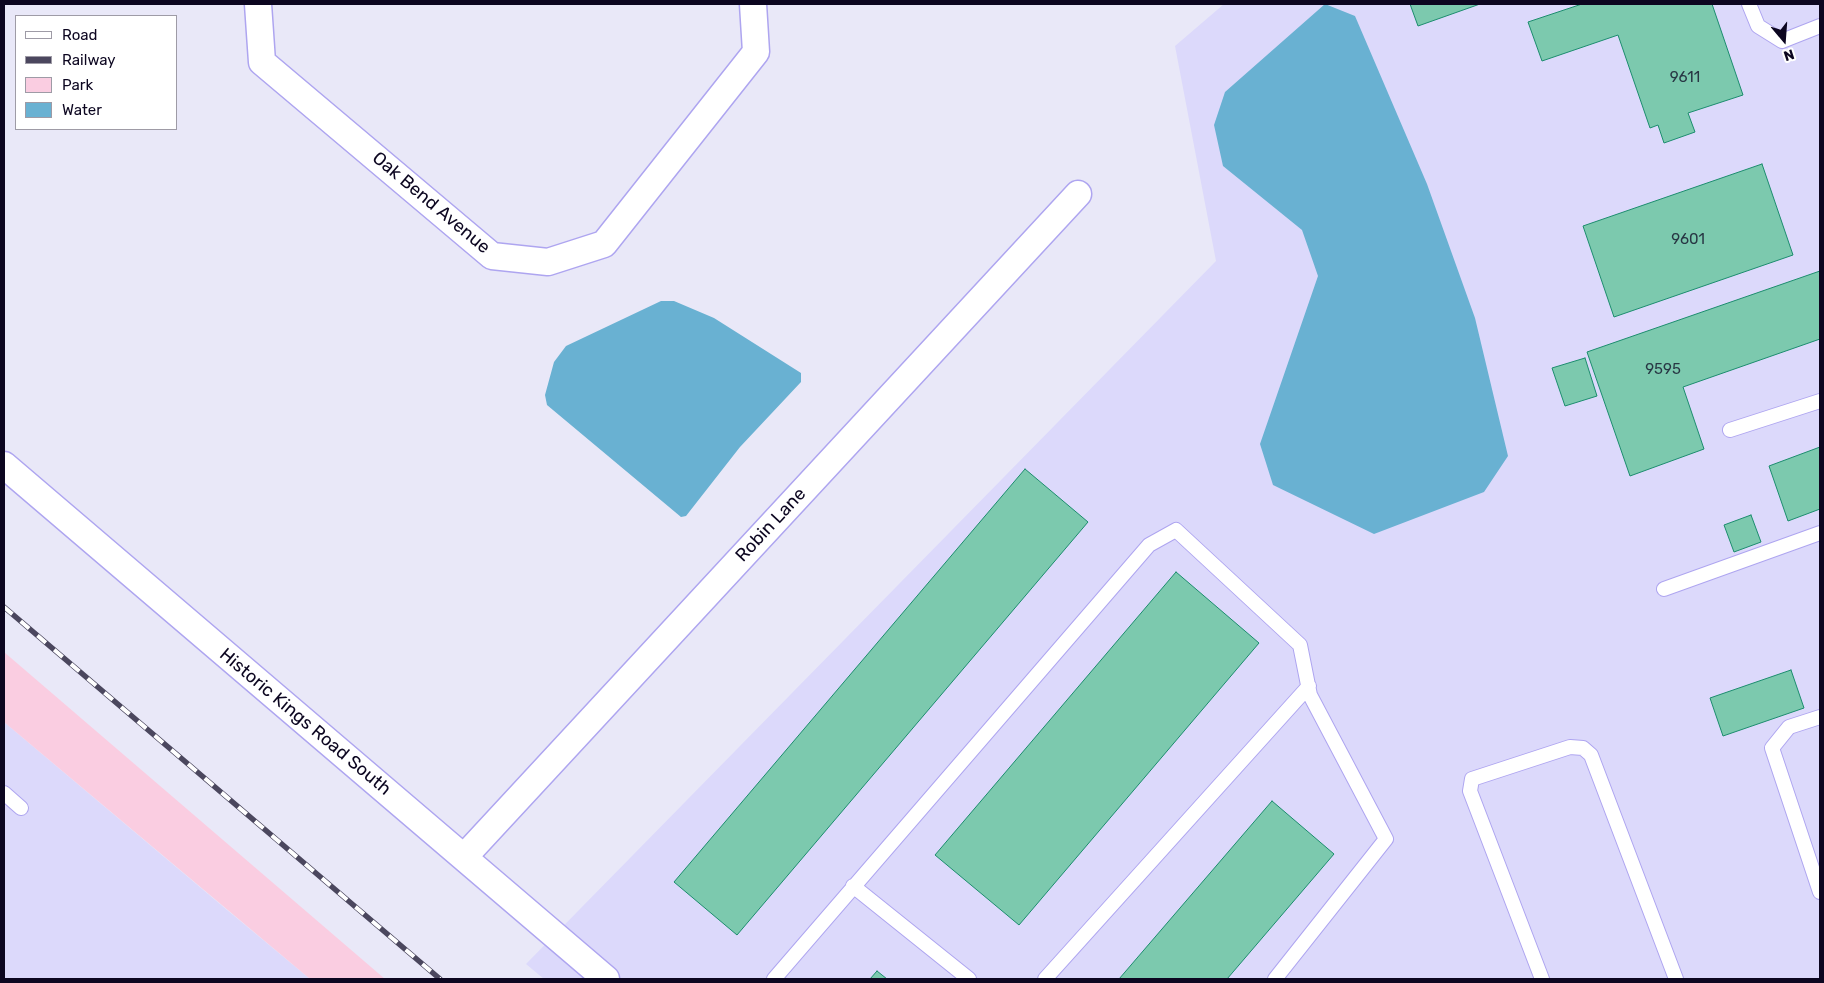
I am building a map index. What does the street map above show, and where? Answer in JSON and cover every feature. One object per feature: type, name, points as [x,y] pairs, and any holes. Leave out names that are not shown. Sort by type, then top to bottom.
[{"type":"street","name":"Oak Bend Avenue","points":[[258,4],[262,62],[492,256],[548,262],[604,244],[756,52],[754,4]]},
{"type":"street","name":"Robin Lane","points":[[464,857],[1078,194]]},
{"type":"street","name":"Historic Kings Road South","points":[[4,465],[606,979]]},
{"type":"lane","points":[[1748,4],[1758,26],[1782,41],[1820,26]]},
{"type":"lane","points":[[1730,430],[1820,401]]},
{"type":"lane","points":[[774,979],[1149,545],[1176,530],[1300,645],[1310,695],[1386,839],[1275,979]]},
{"type":"lane","points":[[1664,589],[1820,533]]},
{"type":"lane","points":[[1045,979],[1309,686]]},
{"type":"lane","points":[[1819,884],[1772,748],[1789,727],[1820,717]]},
{"type":"lane","points":[[1542,979],[1470,791],[1472,779],[1570,747],[1584,748],[1591,755],[1676,979]]},
{"type":"lane","points":[[4,793],[21,808]]},
{"type":"lane","points":[[853,886],[969,979]]},
{"type":"shaded area","points":[[1224,4],[1820,4],[1820,979],[544,979],[526,964],[1216,261],[1175,46]]},
{"type":"shaded area","points":[[4,722],[227,910],[310,979],[4,979]]},
{"type":"green space","points":[[4,652],[385,979],[310,979],[4,722]]},
{"type":"water","points":[[1325,4],[1355,16],[1427,184],[1475,318],[1508,456],[1484,492],[1374,534],[1273,485],[1260,444],[1318,276],[1302,230],[1223,166],[1214,125],[1225,92]]},
{"type":"water","points":[[661,301],[674,301],[714,318],[801,373],[801,382],[740,447],[686,516],[681,517],[547,405],[545,395],[554,362],[566,346]]},
{"type":"building","points":[[1410,4],[1480,4],[1418,26]]},
{"type":"building","points":[[1582,4],[1712,4],[1743,95],[1688,113],[1695,132],[1664,143],[1658,125],[1650,128],[1618,35],[1542,61],[1528,22]]},
{"type":"building","points":[[1762,164],[1793,255],[1614,317],[1583,226]]},
{"type":"building","points":[[1820,271],[1820,339],[1683,387],[1704,449],[1630,476],[1587,352]]},
{"type":"building","points":[[1585,358],[1597,396],[1565,406],[1552,368]]},
{"type":"building","points":[[1820,447],[1820,509],[1788,521],[1769,466]]},
{"type":"building","points":[[1025,469],[1088,522],[737,935],[674,882]]},
{"type":"building","points":[[1751,515],[1761,542],[1734,552],[1724,525]]},
{"type":"building","points":[[1176,572],[1259,643],[1019,925],[935,855]]},
{"type":"building","points":[[1791,670],[1804,708],[1723,736],[1710,698]]},
{"type":"building","points":[[1272,801],[1334,854],[1227,979],[1119,979]]},
{"type":"building","points":[[877,971],[887,979],[870,979]]},
{"type":"railway","points":[[4,607],[440,979]]}]
